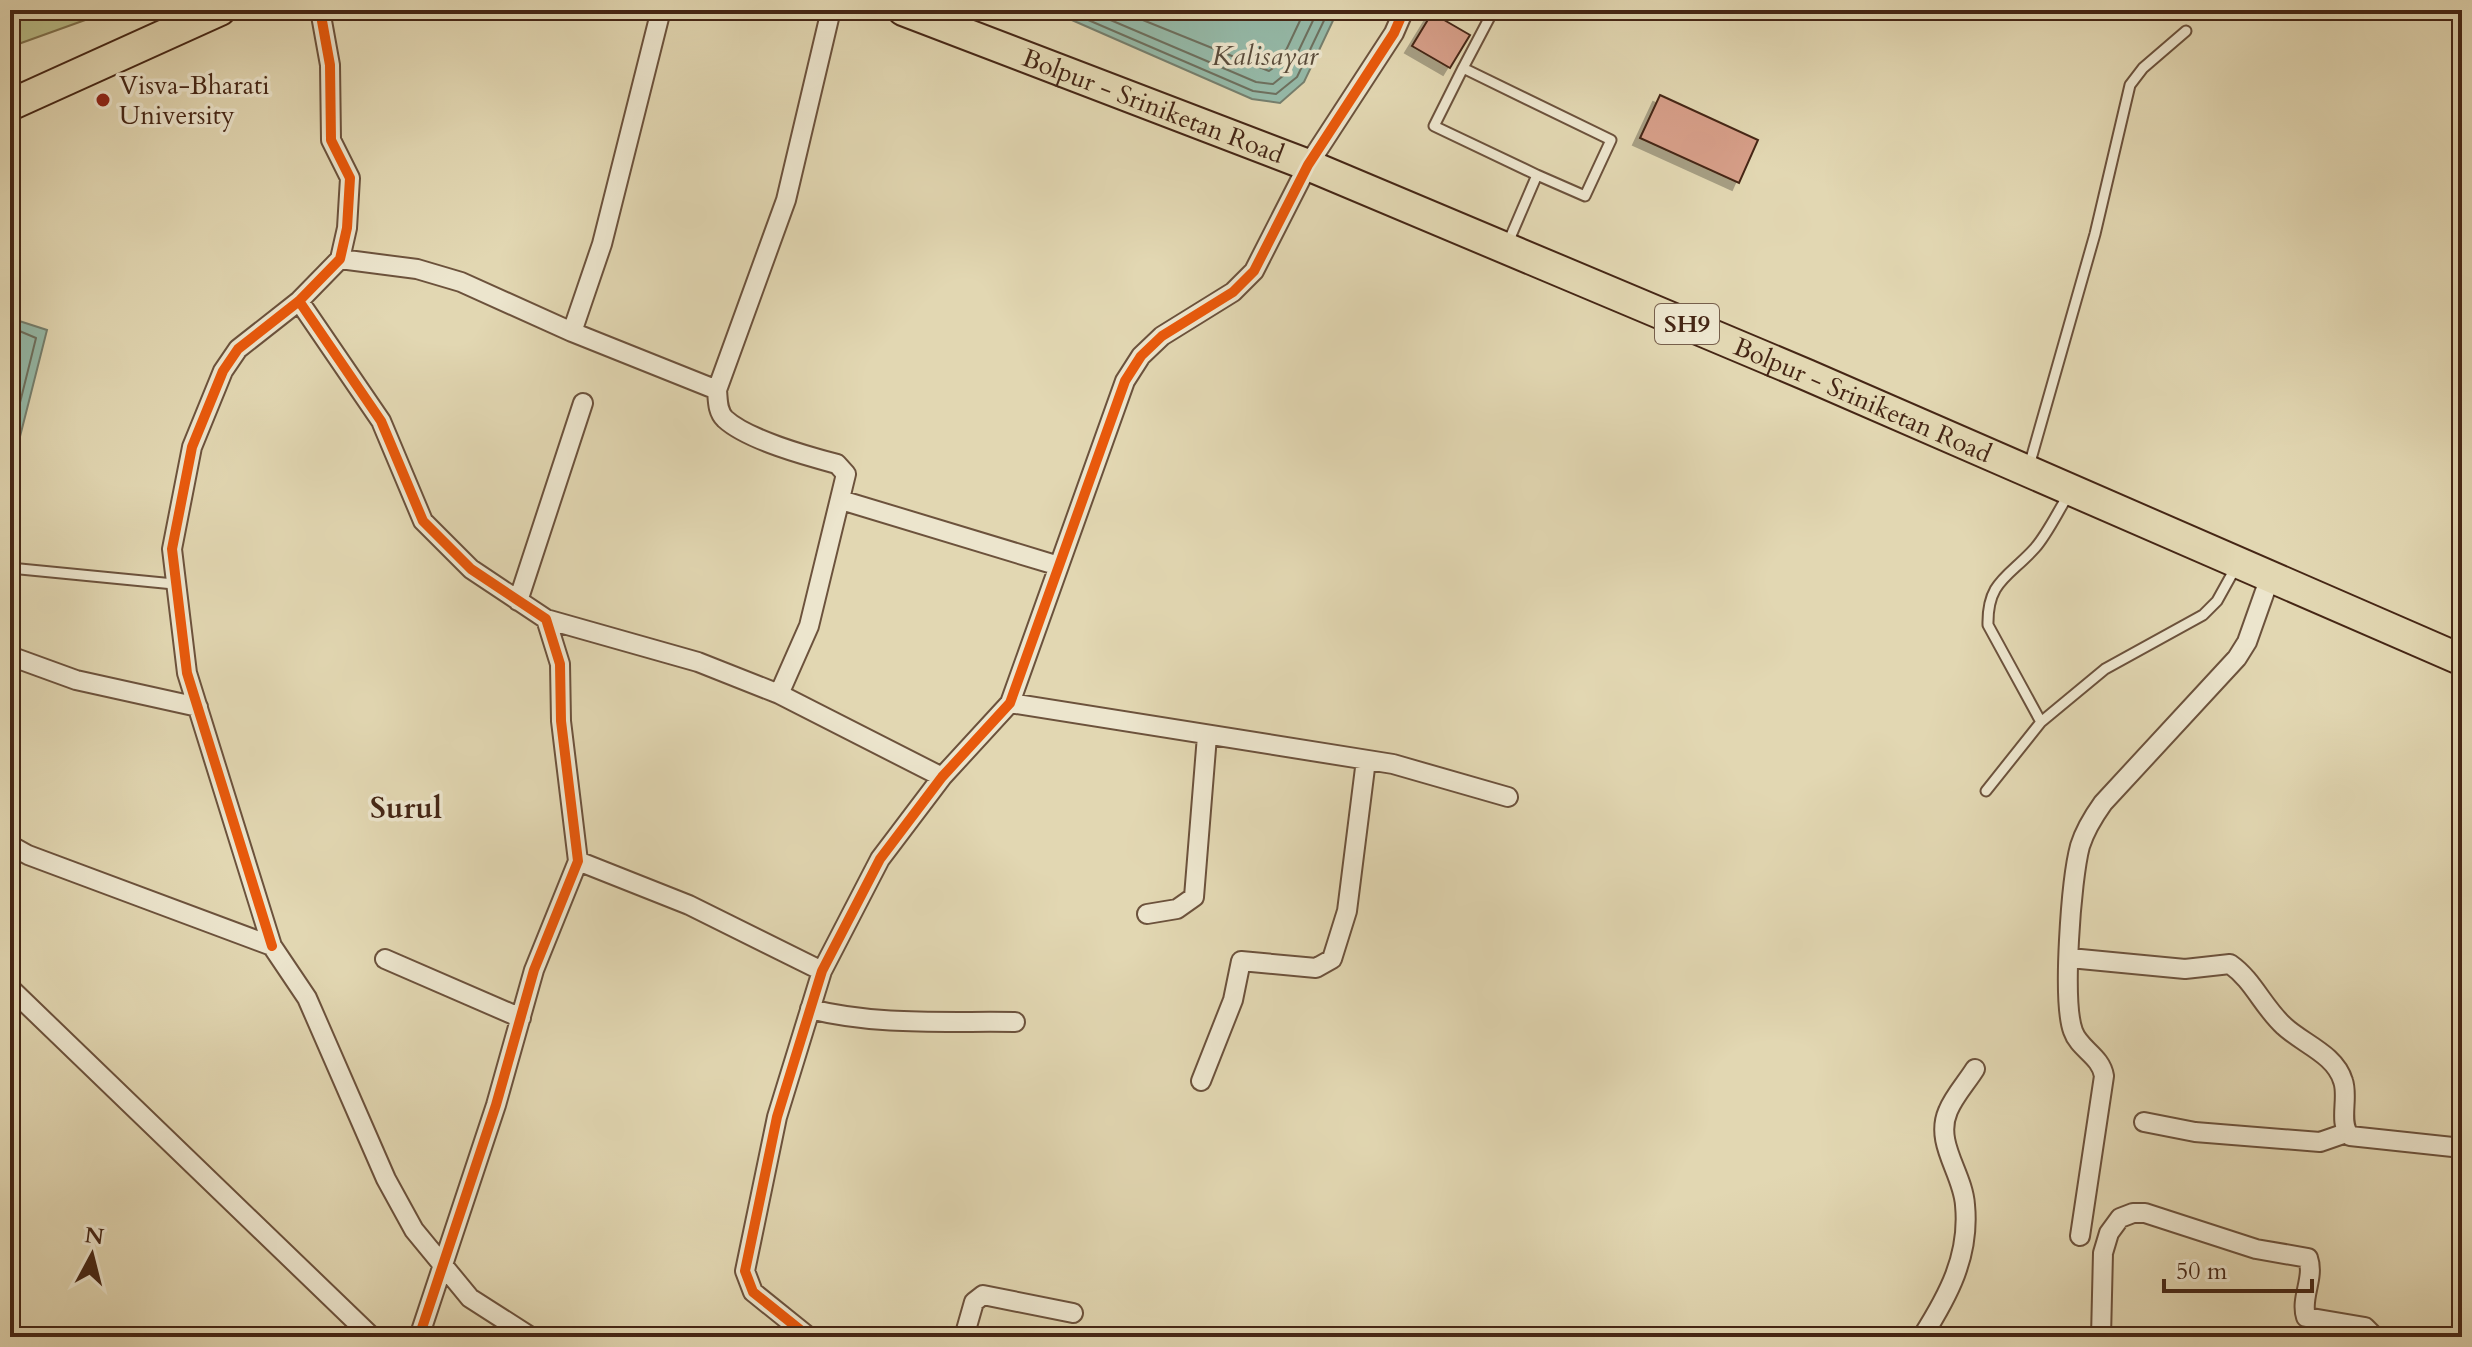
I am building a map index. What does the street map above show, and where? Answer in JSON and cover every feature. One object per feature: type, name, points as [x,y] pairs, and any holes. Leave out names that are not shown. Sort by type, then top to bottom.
[{"type":"main road","points":[[10,105],[220,10]]},
{"type":"main road","name":"Bolpur - Sriniketan Road","points":[[903,10],[1308,165],[2462,660]]},
{"type":"street","points":[[320,10],[330,65],[333,148],[347,167],[350,178],[347,228],[340,259],[299,301],[238,349],[211,393],[184,481],[172,549],[187,673],[272,946],[307,998],[398,1202],[443,1269],[481,1308],[531,1337]]},
{"type":"street","points":[[572,332],[602,244],[661,10]]},
{"type":"street","points":[[779,694],[809,626],[846,474],[841,467],[757,436],[726,420],[719,410],[717,390],[786,200],[831,10]]},
{"type":"street","points":[[809,1337],[753,1292],[745,1271],[766,1162],[822,971],[880,859],[942,777],[1010,703],[1125,381],[1141,356],[1162,336],[1233,292],[1254,271],[1308,165],[1394,33],[1404,10]]},
{"type":"street","points":[[340,259],[417,269],[461,282],[572,332],[717,390]]},
{"type":"street","points":[[299,301],[381,421],[423,521],[471,569],[546,619],[698,662],[779,694],[942,777]]},
{"type":"street","points":[[518,601],[583,403]]},
{"type":"street","points":[[841,500],[1059,566]]},
{"type":"street","points":[[2080,1236],[2104,1076],[2098,1061],[2072,1028],[2070,958],[2073,877],[2087,826],[2142,758],[2237,658],[2262,608],[2270,577]]},
{"type":"street","points":[[419,1337],[443,1269],[534,970],[578,861],[561,721],[560,664],[546,619]]},
{"type":"street","points":[[10,656],[76,680],[198,707]]},
{"type":"street","points":[[1010,703],[1393,764],[1508,797]]},
{"type":"street","points":[[1147,914],[1177,909],[1194,897],[1207,736]]},
{"type":"street","points":[[1201,1081],[1233,1000],[1241,961],[1316,968],[1332,959],[1347,911],[1366,760]]},
{"type":"street","points":[[10,845],[28,855],[272,946]]},
{"type":"street","points":[[578,861],[689,905],[822,971]]},
{"type":"street","points":[[2070,958],[2185,969],[2230,964],[2248,979],[2285,1028],[2327,1057],[2337,1069],[2344,1082],[2346,1133]]},
{"type":"street","points":[[385,959],[521,1018]]},
{"type":"street","points":[[10,988],[363,1334]]},
{"type":"street","points":[[810,1009],[845,1017],[906,1023],[1015,1022]]},
{"type":"street","points":[[1922,1337],[1952,1289],[1959,1269],[1965,1201],[1943,1133],[1948,1110],[1975,1069]]},
{"type":"street","points":[[2144,1122],[2195,1132],[2320,1142],[2346,1133],[2362,1140],[2462,1148]]},
{"type":"street","points":[[2101,1337],[2103,1253],[2109,1233],[2120,1218],[2145,1213],[2232,1243],[2308,1258],[2311,1269],[2306,1317],[2365,1327],[2375,1337]]},
{"type":"street","points":[[964,1337],[974,1302],[983,1295],[1073,1313]]},
{"type":"lane","points":[[1463,68],[1611,140],[1585,196],[1434,126],[1463,68],[1493,11],[1490,10]]},
{"type":"lane","points":[[2027,472],[2095,234],[2130,85],[2143,68],[2186,31]]},
{"type":"lane","points":[[1506,248],[1537,175]]},
{"type":"lane","points":[[2041,722],[1988,625],[1988,610],[1993,588],[2036,546],[2071,491]]},
{"type":"lane","points":[[1986,791],[2041,722],[2105,669],[2203,615],[2217,601],[2238,564]]},
{"type":"lane","points":[[10,568],[174,584]]},
{"type":"green space","points":[[10,10],[113,10],[10,47]]},
{"type":"water","name":"Kalisayar","points":[[1049,10],[1338,10],[1304,82],[1280,103],[1252,99]]},
{"type":"water","points":[[10,318],[47,330],[10,476]]},
{"type":"building","points":[[1432,13],[1470,35],[1450,68],[1412,46]]},
{"type":"building","points":[[1660,95],[1758,140],[1739,183],[1640,138]]},
{"type":"cycle path","points":[[272,946],[187,673],[172,549],[192,447],[223,371],[238,349],[299,301],[340,259],[347,228],[350,178],[331,140],[330,65],[320,10]]},
{"type":"cycle path","points":[[809,1337],[753,1292],[745,1271],[777,1117],[822,971],[880,859],[942,777],[1010,703],[1125,381],[1141,356],[1162,336],[1233,292],[1254,271],[1308,165],[1394,33],[1404,10]]},
{"type":"cycle path","points":[[299,301],[381,421],[423,521],[471,569],[546,619],[560,664],[561,721],[578,861],[534,970],[496,1105],[419,1337]]},
{"type":"place","name":"Visva-Bharati University","points":[[103,100]]},
{"type":"district","name":"Surul","points":[[406,808]]}]
